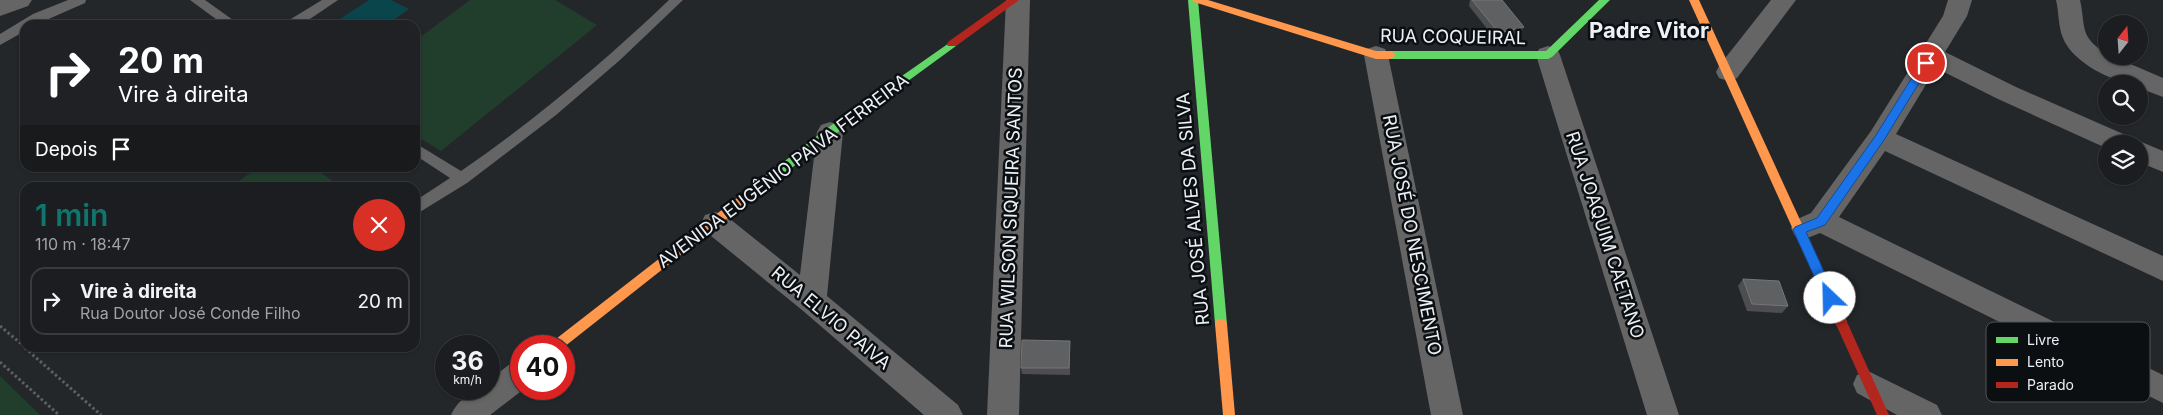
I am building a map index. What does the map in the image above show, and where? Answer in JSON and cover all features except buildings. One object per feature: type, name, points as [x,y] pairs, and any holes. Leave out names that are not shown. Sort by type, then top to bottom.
[{"type":"street","points":[[0,8],[20,0]]},
{"type":"street","name":"AVENIDA EUGÊNIO PAIVA FERREIRA","points":[[570,335],[830,132],[1014,0]]},
{"type":"street","name":"RUA WILSON SIQUEIRA SANTOS","points":[[1003,415],[1018,0]]},
{"type":"street","name":"RUA JOSÉ ALVES DA SILVA","points":[[1193,0],[1229,415]]},
{"type":"street","name":"RUA COQUEIRAL","points":[[1197,0],[1376,55],[1548,55],[1605,0]]},
{"type":"street","points":[[1694,0],[1728,72],[1810,226],[1868,384],[1883,415]]},
{"type":"street","points":[[1728,72],[1784,0]]},
{"type":"street","points":[[1810,226],[1880,138],[1955,16],[1960,0]]},
{"type":"street","points":[[2068,0],[2075,39],[2081,48],[2092,56],[2163,88]]},
{"type":"street","points":[[1930,54],[2007,93],[2101,135]]},
{"type":"street","name":"RUA JOSÉ DO NESCIMENTO","points":[[1376,55],[1447,415]]},
{"type":"street","name":"RUA JOAQUIM CAETANO","points":[[1548,55],[1663,415]]},
{"type":"street","points":[[812,301],[830,132]]},
{"type":"street","points":[[1880,138],[2163,269]]},
{"type":"street","points":[[2148,156],[2163,162]]},
{"type":"street","name":"RUA ELVIO PAIVA","points":[[715,223],[812,301],[947,415]]},
{"type":"street","points":[[1810,226],[2017,322]]},
{"type":"street","points":[[470,414],[510,382]]},
{"type":"street","points":[[1868,384],[1926,415]]},
{"type":"street","points":[[2150,384],[2163,390]]},
{"type":"lane","points":[[33,20],[80,0]]},
{"type":"lane","points":[[196,0],[226,20]]},
{"type":"lane","points":[[299,20],[332,0]]},
{"type":"lane","points":[[420,206],[462,179],[547,115],[636,40],[677,0]]},
{"type":"lane","points":[[0,40],[20,28]]},
{"type":"lane","points":[[420,151],[462,179]]},
{"type":"path","points":[[0,326],[20,343]]},
{"type":"path","points":[[31,352],[101,415]]},
{"type":"path","points":[[0,362],[59,415]]},
{"type":"green space","points":[[470,0],[555,0],[597,25],[441,151],[420,138],[420,37]]},
{"type":"green space","points":[[252,172],[320,172],[334,182],[237,182]]},
{"type":"green space","points":[[0,376],[4,380],[40,415],[0,415]]},
{"type":"water","points":[[369,0],[391,0],[409,9],[393,20],[339,20]]},
{"type":"traffic: fast","points":[[1193,0],[1221,324]]},
{"type":"traffic: fast","points":[[1391,55],[1548,55],[1605,0]]},
{"type":"traffic: fast","points":[[745,198],[830,132],[952,44]]},
{"type":"traffic: slow","points":[[1197,0],[1376,55],[1391,55]]},
{"type":"traffic: slow","points":[[1694,0],[1841,322]]},
{"type":"traffic: slow","points":[[570,335],[745,198]]},
{"type":"traffic: slow","points":[[1221,324],[1229,415]]},
{"type":"traffic: jam","points":[[952,44],[1014,0]]},
{"type":"traffic: jam","points":[[1841,322],[1883,415]]},
{"type":"district","name":"Padre Vitor","points":[[1649,30]]},
{"type":"route","points":[[1830,298],[1799,230],[1821,221],[1880,138],[1926,63]]}]
